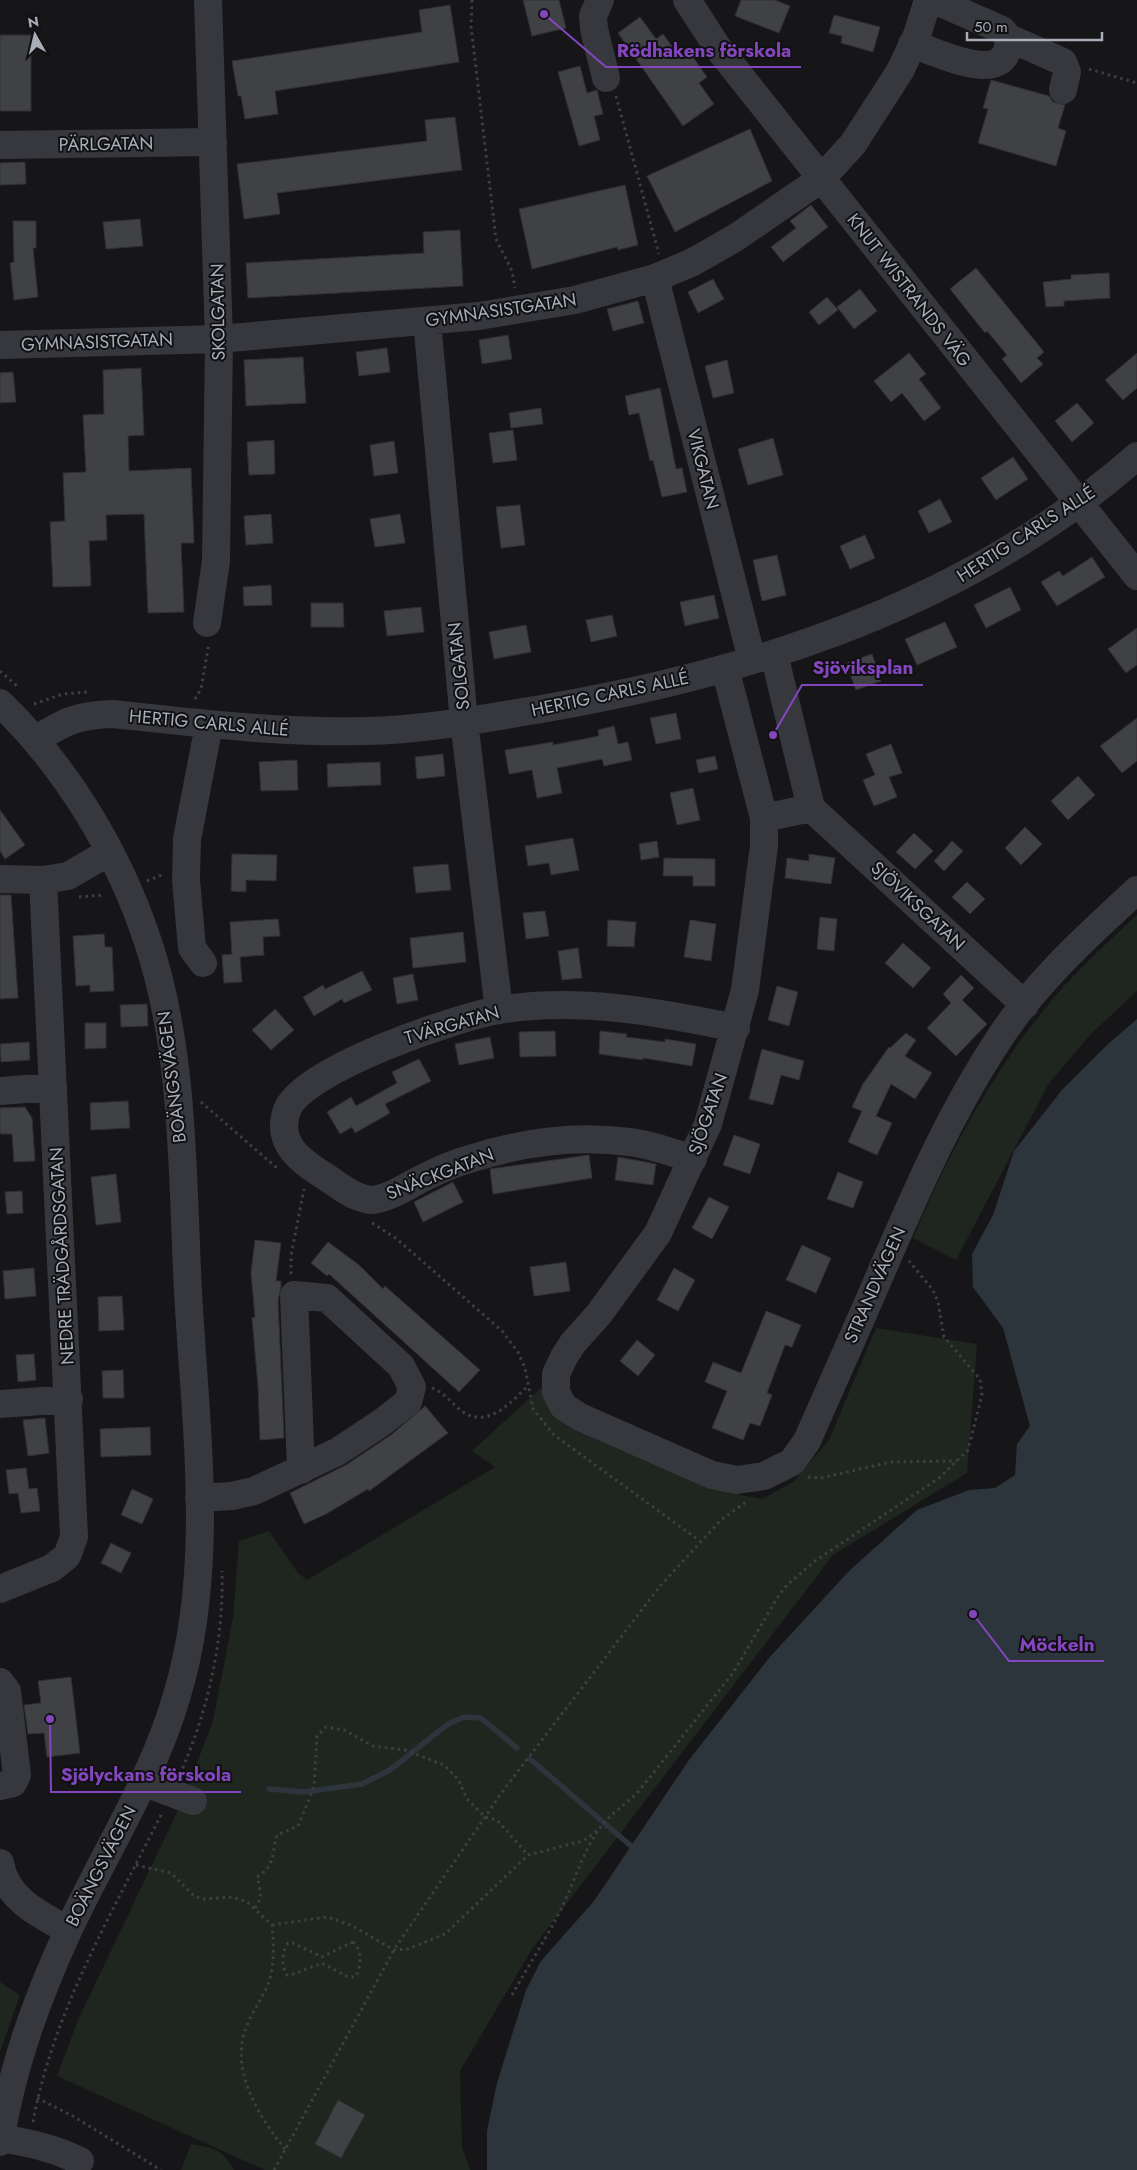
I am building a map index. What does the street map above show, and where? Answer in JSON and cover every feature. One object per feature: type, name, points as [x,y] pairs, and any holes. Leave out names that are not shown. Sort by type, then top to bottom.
[{"type":"street","name":"SKOLGATAN","points":[[207,623],[216,561],[219,339],[208,0]]},
{"type":"street","points":[[600,0],[593,16],[594,29],[606,78]]},
{"type":"street","name":"KNUT WISTRANDS VÄG","points":[[687,0],[718,48],[1137,576]]},
{"type":"street","name":"GYMNASISTGATAN","points":[[0,345],[219,339],[427,321],[520,311],[575,300],[660,275],[693,262],[734,238],[821,179],[853,144],[900,71],[928,0]]},
{"type":"street","points":[[934,0],[997,27],[1007,37],[1058,58],[1065,79]]},
{"type":"street","points":[[912,44],[960,60],[989,66],[998,63],[1006,55],[1009,45],[1007,37]]},
{"type":"street","name":"PÄRLGATAN","points":[[0,146],[213,142]]},
{"type":"street","name":"VIKGATAN","points":[[660,275],[763,657],[811,808]]},
{"type":"street","name":"SOLGATAN","points":[[427,321],[464,720],[499,1010]]},
{"type":"street","name":"HERTIG CARLS ALLÉ","points":[[45,734],[68,720],[89,714],[113,714],[209,725],[292,731],[365,731],[407,728],[587,701],[725,668],[831,635],[955,581],[993,559],[1078,504],[1137,456]]},
{"type":"street","name":"SJÖGATAN","points":[[558,1370],[573,1344],[599,1314],[658,1233],[708,1124],[736,1028],[748,971],[764,846],[764,818],[725,668]]},
{"type":"street","name":"BOÄNGSVÄGEN","points":[[0,2142],[19,2050],[34,2009],[68,1930],[142,1782],[167,1726],[189,1650],[196,1608],[200,1532],[181,1146],[173,1050],[159,978],[137,912],[110,852],[67,783],[45,734],[11,697]]},
{"type":"street","points":[[203,964],[192,948],[186,873],[187,838],[209,725]]},
{"type":"street","points":[[764,818],[811,808]]},
{"type":"street","name":"SJÖVIKSGATAN","points":[[811,808],[1025,1005]]},
{"type":"street","points":[[0,878],[42,880],[68,876],[110,852]]},
{"type":"street","name":"NEDRE TRÄDGÅRDSGATAN","points":[[0,1589],[52,1568],[67,1556],[74,1537],[69,1399],[42,880]]},
{"type":"street","name":"STRANDVÄGEN","points":[[558,1370],[556,1392],[563,1406],[580,1417],[712,1475],[737,1480],[764,1476],[792,1462],[807,1441],[918,1186],[941,1139],[999,1039],[1025,1005],[1105,920],[1137,890]]},
{"type":"street","name":"TVÄRGATAN","points":[[312,1179],[289,1149],[284,1131],[288,1109],[303,1092],[331,1073],[374,1051],[459,1019],[499,1010],[558,1005],[599,1006],[655,1012],[736,1028]]},
{"type":"street","points":[[0,1091],[53,1087]]},
{"type":"street","name":"SNÄCKGATAN","points":[[312,1179],[371,1200],[389,1196],[431,1174],[472,1158],[540,1142],[568,1139],[631,1142],[693,1159]]},
{"type":"street","points":[[199,1498],[232,1496],[254,1491],[301,1470],[337,1452],[381,1424],[408,1402],[412,1387],[401,1366],[327,1298],[294,1295],[301,1470]]},
{"type":"street","points":[[0,1404],[69,1399]]},
{"type":"street","points":[[0,1682],[7,1691],[17,1775],[13,1783],[0,1786]]},
{"type":"street","points":[[142,1782],[182,1797]]},
{"type":"street","points":[[0,1863],[2,1874],[12,1892],[30,1909],[68,1930]]},
{"type":"street","points":[[1,2138],[60,2151],[80,2161]]},
{"type":"path","points":[[472,0],[471,26],[496,239],[512,271],[520,311]]},
{"type":"path","points":[[1065,79],[1077,65],[1137,83]]},
{"type":"path","points":[[606,78],[613,83],[660,275]]},
{"type":"path","points":[[192,701],[198,697],[201,689],[210,632],[207,623]]},
{"type":"path","points":[[0,671],[11,697]]},
{"type":"path","points":[[34,704],[63,694],[95,692]]},
{"type":"path","points":[[28,698],[34,704],[45,734]]},
{"type":"path","points":[[143,872],[150,888]]},
{"type":"path","points":[[200,1110],[199,1100],[279,1170]]},
{"type":"path","points":[[294,1295],[291,1256],[296,1219],[305,1186],[312,1179]]},
{"type":"path","points":[[368,1220],[397,1239],[502,1331],[518,1352],[525,1368],[533,1409],[538,1418],[554,1435],[700,1541]]},
{"type":"path","points":[[512,1995],[558,1915],[587,1849],[599,1829],[611,1814],[625,1806],[638,1792],[733,1673],[779,1595],[788,1584],[815,1561],[939,1478],[968,1450],[972,1441],[982,1395],[982,1385],[977,1373],[954,1351],[944,1336],[938,1302],[933,1290],[915,1271],[904,1254]]},
{"type":"path","points":[[412,1387],[433,1388],[468,1415],[486,1417],[503,1410],[539,1376],[558,1370]]},
{"type":"path","points":[[799,1476],[821,1478],[891,1462],[958,1460]]},
{"type":"path","points":[[274,2170],[394,1950],[485,1816],[589,1676],[661,1585],[722,1519]]},
{"type":"path","points":[[30,2143],[38,2098],[50,2054],[79,1980],[136,1865],[182,1797],[215,1662],[221,1621],[222,1566]]},
{"type":"path","points":[[255,1908],[260,1902],[257,1876],[268,1870],[272,1863],[276,1835],[298,1826],[309,1800],[314,1787],[317,1736],[326,1727],[344,1730],[373,1746],[406,1750],[444,1765],[458,1779],[467,1798],[485,1816],[497,1820],[528,1855]]},
{"type":"path","points":[[272,1925],[327,1917],[351,1924],[394,1950],[408,1949],[445,1934],[528,1855],[583,1841],[599,1829]]},
{"type":"path","points":[[136,1865],[171,1874],[194,1896],[202,1899],[232,1897],[247,1902],[272,1925],[271,1968],[266,1988],[258,2001],[244,2035],[242,2050],[244,2067],[254,2105],[267,2127],[285,2149]]},
{"type":"path","points":[[352,1942],[358,1947],[359,1970],[355,1977],[348,1977],[326,1965],[319,1964],[296,1974],[287,1975],[283,1969],[285,1945],[294,1943],[322,1957],[352,1942]]},
{"type":"path","points":[[38,2098],[71,2115],[161,2170]]},
{"type":"shaded area","points":[[1137,915],[1137,991],[1091,1034],[1049,1083],[956,1260],[913,1238],[927,1205],[960,1139],[978,1106],[1018,1043],[1064,986]]},
{"type":"shaded area","points":[[1137,1019],[1137,2170],[487,2170],[487,2131],[497,2083],[526,1990],[541,1961],[594,1901],[689,1760],[769,1658],[849,1571],[917,1510],[969,1490],[995,1488],[1015,1475],[1017,1444],[1030,1426],[1003,1328],[973,1287],[972,1254],[993,1215],[1014,1151],[1062,1090],[1108,1044]]},
{"type":"shaded area","points":[[876,1328],[977,1344],[967,1473],[833,1555],[532,1949],[460,2071],[462,2148],[470,2170],[265,2170],[57,2076],[78,2020],[182,1802],[213,1721],[233,1618],[239,1541],[269,1531],[298,1573],[307,1580],[495,1467],[472,1451],[542,1387],[548,1401],[600,1441],[681,1476],[730,1493],[762,1499],[793,1482],[829,1440]]},
{"type":"shaded area","points":[[0,1982],[20,1995],[0,2052]]},
{"type":"shaded area","points":[[191,2144],[206,2147],[222,2154],[234,2170],[181,2170]]},
{"type":"building","points":[[523,0],[559,0],[566,28],[532,36]]},
{"type":"building","points":[[741,0],[775,0],[790,6],[779,33],[735,16]]},
{"type":"building","points":[[450,5],[459,62],[275,91],[278,114],[245,119],[241,96],[238,96],[232,61],[422,32],[419,10]]},
{"type":"building","points":[[834,15],[880,27],[873,52],[841,43],[842,36],[829,33]]},
{"type":"building","points":[[640,17],[656,39],[663,34],[679,56],[688,50],[707,77],[699,83],[714,104],[683,126],[618,33]]},
{"type":"building","points":[[0,35],[31,35],[31,111],[0,111]]},
{"type":"building","points":[[580,66],[587,93],[597,90],[603,114],[594,116],[600,140],[579,146],[558,72]]},
{"type":"building","points":[[991,80],[1049,96],[1053,102],[1065,105],[1058,128],[1066,131],[1056,166],[978,143],[988,109],[983,108]]},
{"type":"building","points":[[455,117],[462,170],[277,193],[280,214],[244,219],[237,164],[427,141],[425,120]]},
{"type":"building","points":[[750,129],[772,181],[675,232],[647,176]]},
{"type":"building","points":[[25,162],[26,184],[0,185],[0,163]]},
{"type":"building","points":[[625,185],[638,245],[618,250],[617,247],[532,269],[519,209]]},
{"type":"building","points":[[811,205],[828,227],[783,262],[771,247],[796,228],[790,221]]},
{"type":"building","points":[[140,219],[143,246],[106,249],[103,222]]},
{"type":"building","points":[[13,221],[36,221],[36,248],[33,248],[38,297],[14,300],[10,263],[14,262]]},
{"type":"building","points":[[460,230],[463,286],[248,298],[246,263],[424,253],[423,232]]},
{"type":"building","points":[[976,268],[1044,352],[1037,358],[1043,364],[1021,383],[1002,359],[1007,355],[987,331],[985,333],[950,289]]},
{"type":"building","points":[[1109,273],[1110,298],[1064,301],[1064,306],[1046,307],[1043,282],[1071,279],[1071,275]]},
{"type":"building","points":[[713,279],[724,299],[698,313],[688,292]]},
{"type":"building","points":[[860,289],[877,311],[854,329],[837,307]]},
{"type":"building","points":[[827,297],[838,310],[819,325],[809,312]]},
{"type":"building","points":[[638,301],[644,323],[613,331],[607,309]]},
{"type":"building","points":[[508,335],[512,359],[482,364],[479,340]]},
{"type":"building","points":[[387,348],[390,372],[359,376],[356,352]]},
{"type":"building","points":[[909,353],[926,374],[919,379],[941,408],[924,421],[902,393],[891,402],[874,381]]},
{"type":"building","points":[[1137,353],[1137,388],[1123,400],[1105,380]]},
{"type":"building","points":[[303,357],[306,403],[246,406],[244,360]]},
{"type":"building","points":[[727,360],[734,393],[713,398],[705,366]]},
{"type":"building","points":[[141,368],[144,435],[128,436],[129,471],[191,468],[194,543],[181,543],[184,612],[148,613],[144,514],[106,515],[107,540],[89,541],[91,586],[53,587],[50,522],[65,521],[63,473],[86,472],[83,415],[104,414],[103,370]]},
{"type":"building","points":[[13,372],[16,402],[0,403],[0,373]]},
{"type":"building","points":[[660,388],[676,469],[682,468],[687,492],[662,497],[653,460],[650,461],[639,413],[629,415],[625,396]]},
{"type":"building","points":[[1077,403],[1094,423],[1072,442],[1055,421]]},
{"type":"building","points":[[541,408],[543,424],[511,428],[509,413]]},
{"type":"building","points":[[513,430],[517,460],[493,463],[489,433]]},
{"type":"building","points":[[773,438],[783,475],[748,485],[738,449]]},
{"type":"building","points":[[274,440],[275,474],[249,475],[247,442]]},
{"type":"building","points":[[394,441],[398,473],[374,476],[370,445]]},
{"type":"building","points":[[1013,457],[1028,479],[996,500],[981,478]]},
{"type":"building","points":[[940,499],[952,522],[929,533],[918,511]]},
{"type":"building","points":[[520,505],[525,545],[501,548],[496,507]]},
{"type":"building","points":[[271,514],[273,543],[246,545],[244,516]]},
{"type":"building","points":[[400,514],[405,543],[375,547],[370,519]]},
{"type":"building","points":[[865,535],[875,558],[850,569],[840,546]]},
{"type":"building","points":[[777,555],[786,595],[762,601],[753,560]]},
{"type":"building","points":[[1092,557],[1105,577],[1057,606],[1041,582],[1059,571],[1063,576]]},
{"type":"building","points":[[271,585],[272,605],[244,606],[243,587]]},
{"type":"building","points":[[1010,587],[1021,610],[986,628],[974,605]]},
{"type":"building","points":[[714,595],[719,618],[685,626],[680,602]]},
{"type":"building","points":[[311,603],[343,603],[344,627],[311,627]]},
{"type":"building","points":[[421,607],[424,632],[387,636],[384,611]]},
{"type":"building","points":[[612,615],[617,636],[591,642],[586,620]]},
{"type":"building","points":[[945,622],[957,647],[917,665],[905,639]]},
{"type":"building","points":[[526,625],[531,652],[494,659],[489,632]]},
{"type":"building","points":[[1137,628],[1137,665],[1126,673],[1108,649]]},
{"type":"building","points":[[872,654],[881,681],[856,690],[846,663]]},
{"type":"building","points":[[676,713],[681,739],[656,744],[650,718]]},
{"type":"building","points":[[1137,718],[1137,761],[1122,773],[1100,746]]},
{"type":"building","points":[[614,726],[618,744],[628,742],[632,760],[604,766],[602,759],[557,768],[562,793],[537,798],[532,770],[509,774],[505,750],[553,742],[553,745],[599,736],[598,730]]},
{"type":"building","points":[[891,744],[902,773],[889,777],[897,797],[874,806],[863,780],[875,775],[866,754]]},
{"type":"building","points":[[443,754],[445,776],[417,779],[415,757]]},
{"type":"building","points":[[715,756],[718,769],[699,773],[696,760]]},
{"type":"building","points":[[297,760],[298,790],[261,791],[259,762]]},
{"type":"building","points":[[380,762],[381,785],[328,787],[327,764]]},
{"type":"building","points":[[1078,776],[1095,795],[1068,820],[1051,801]]},
{"type":"building","points":[[693,788],[700,820],[677,825],[670,793]]},
{"type":"building","points":[[0,810],[25,845],[5,859],[0,851]]},
{"type":"building","points":[[1025,827],[1042,844],[1021,865],[1005,848]]},
{"type":"building","points":[[914,833],[933,851],[915,869],[896,852]]},
{"type":"building","points":[[573,838],[579,870],[551,875],[549,863],[528,866],[525,846]]},
{"type":"building","points":[[657,841],[659,857],[641,860],[639,844]]},
{"type":"building","points":[[952,841],[963,851],[944,871],[934,861]]},
{"type":"building","points":[[232,854],[277,855],[276,881],[246,880],[246,892],[231,891]]},
{"type":"building","points":[[809,854],[835,858],[831,884],[785,878],[787,858],[809,861]]},
{"type":"building","points":[[664,858],[715,859],[715,886],[693,886],[693,876],[663,876]]},
{"type":"building","points":[[448,864],[451,890],[416,893],[413,867]]},
{"type":"building","points":[[967,882],[985,899],[970,914],[952,897]]},
{"type":"building","points":[[0,895],[11,895],[18,998],[0,999]]},
{"type":"building","points":[[545,911],[549,936],[526,939],[523,913]]},
{"type":"building","points":[[820,917],[837,919],[834,951],[817,949]]},
{"type":"building","points":[[278,919],[280,936],[263,937],[264,955],[240,957],[242,982],[224,983],[222,955],[232,954],[230,922]]},
{"type":"building","points":[[608,920],[636,922],[634,947],[607,946]]},
{"type":"building","points":[[690,920],[716,924],[711,961],[684,957]]},
{"type":"building","points":[[463,932],[466,962],[413,968],[410,938]]},
{"type":"building","points":[[104,934],[105,947],[112,947],[114,991],[90,992],[90,985],[76,986],[73,936]]},
{"type":"building","points":[[903,943],[931,968],[913,988],[885,963]]},
{"type":"building","points":[[578,948],[582,978],[562,980],[558,951]]},
{"type":"building","points":[[362,971],[372,990],[344,1003],[342,999],[314,1016],[303,997],[323,985],[325,989]]},
{"type":"building","points":[[413,974],[418,1000],[397,1004],[393,978]]},
{"type":"building","points":[[961,975],[974,988],[962,1000],[987,1024],[956,1056],[927,1028],[951,1003],[943,994]]},
{"type":"building","points":[[777,986],[798,992],[789,1026],[768,1020]]},
{"type":"building","points":[[147,1004],[148,1026],[121,1027],[120,1005]]},
{"type":"building","points":[[275,1009],[294,1030],[271,1050],[252,1030]]},
{"type":"building","points":[[85,1023],[106,1023],[106,1048],[85,1049]]},
{"type":"building","points":[[555,1031],[556,1056],[520,1057],[519,1032]]},
{"type":"building","points":[[600,1031],[627,1034],[626,1037],[665,1042],[665,1039],[696,1044],[692,1066],[643,1058],[643,1060],[599,1054]]},
{"type":"building","points":[[906,1033],[916,1040],[905,1056],[932,1073],[915,1099],[891,1084],[876,1116],[892,1123],[877,1155],[848,1142],[862,1111],[852,1107],[863,1084],[889,1047]]},
{"type":"building","points":[[490,1037],[494,1058],[459,1065],[455,1044]]},
{"type":"building","points":[[29,1042],[30,1060],[1,1062],[0,1044]]},
{"type":"building","points":[[762,1049],[804,1061],[799,1080],[781,1075],[773,1105],[749,1099]]},
{"type":"building","points":[[419,1059],[431,1081],[385,1104],[390,1113],[355,1133],[352,1127],[340,1134],[327,1112],[351,1097],[356,1106],[397,1083],[392,1072]]},
{"type":"building","points":[[128,1101],[130,1128],[91,1130],[90,1103]]},
{"type":"building","points":[[25,1107],[32,1118],[35,1161],[14,1162],[12,1134],[0,1134],[0,1108]]},
{"type":"building","points":[[734,1135],[760,1144],[750,1174],[723,1165]]},
{"type":"building","points":[[589,1155],[592,1178],[493,1194],[490,1169]]},
{"type":"building","points":[[618,1157],[656,1164],[653,1185],[615,1180]]},
{"type":"building","points":[[838,1172],[863,1182],[853,1208],[827,1199]]},
{"type":"building","points":[[116,1174],[121,1222],[96,1225],[91,1177]]},
{"type":"building","points":[[453,1182],[463,1202],[423,1222],[414,1202]]},
{"type":"building","points":[[22,1191],[23,1213],[7,1214],[5,1192]]},
{"type":"building","points":[[709,1197],[729,1207],[712,1239],[692,1228]]},
{"type":"building","points":[[255,1240],[281,1243],[276,1281],[281,1281],[278,1301],[284,1438],[260,1440],[258,1386],[252,1318],[255,1317],[251,1273]]},
{"type":"building","points":[[328,1242],[359,1265],[383,1289],[385,1286],[480,1370],[459,1392],[329,1274],[327,1276],[311,1263]]},
{"type":"building","points":[[802,1245],[831,1258],[816,1293],[786,1280]]},
{"type":"building","points":[[566,1262],[570,1291],[534,1296],[530,1267]]},
{"type":"building","points":[[34,1268],[36,1296],[5,1299],[3,1271]]},
{"type":"building","points":[[674,1268],[695,1280],[678,1311],[657,1300]]},
{"type":"building","points":[[122,1296],[124,1330],[99,1331],[98,1297]]},
{"type":"building","points":[[766,1311],[801,1325],[792,1347],[785,1345],[767,1393],[772,1395],[760,1426],[750,1423],[743,1440],[712,1428],[727,1391],[705,1382],[713,1362],[741,1373]]},
{"type":"building","points":[[637,1340],[655,1355],[638,1376],[620,1361]]},
{"type":"building","points":[[34,1354],[36,1380],[18,1382],[16,1355]]},
{"type":"building","points":[[123,1370],[124,1398],[103,1398],[102,1371]]},
{"type":"building","points":[[425,1406],[448,1433],[369,1491],[368,1489],[326,1514],[304,1524],[290,1493],[346,1465],[391,1435]]},
{"type":"building","points":[[45,1418],[49,1453],[28,1456],[23,1420]]},
{"type":"building","points":[[150,1427],[151,1455],[101,1457],[100,1429]]},
{"type":"building","points":[[26,1468],[29,1489],[37,1488],[40,1511],[21,1513],[18,1493],[9,1494],[6,1470]]},
{"type":"building","points":[[132,1489],[153,1499],[142,1524],[121,1515]]},
{"type":"building","points":[[111,1543],[131,1553],[121,1573],[101,1563]]},
{"type":"building","points":[[71,1677],[80,1753],[47,1757],[44,1733],[28,1734],[24,1705],[41,1703],[38,1681]]},
{"type":"building","points":[[338,2100],[365,2115],[341,2158],[315,2144]]},
{"type":"waterway","points":[[269,1789],[304,1792],[362,1784],[390,1770],[448,1724],[464,1717],[481,1718],[517,1748]]},
{"type":"waterway","points":[[530,1759],[631,1846]]},
{"type":"place","name":"Rödhakens förskola","points":[[544,14]]},
{"type":"place","name":"Sjöviksplan","points":[[773,735]]},
{"type":"place","name":"Möckeln","points":[[973,1614]]},
{"type":"place","name":"Sjölyckans förskola","points":[[50,1719]]}]
